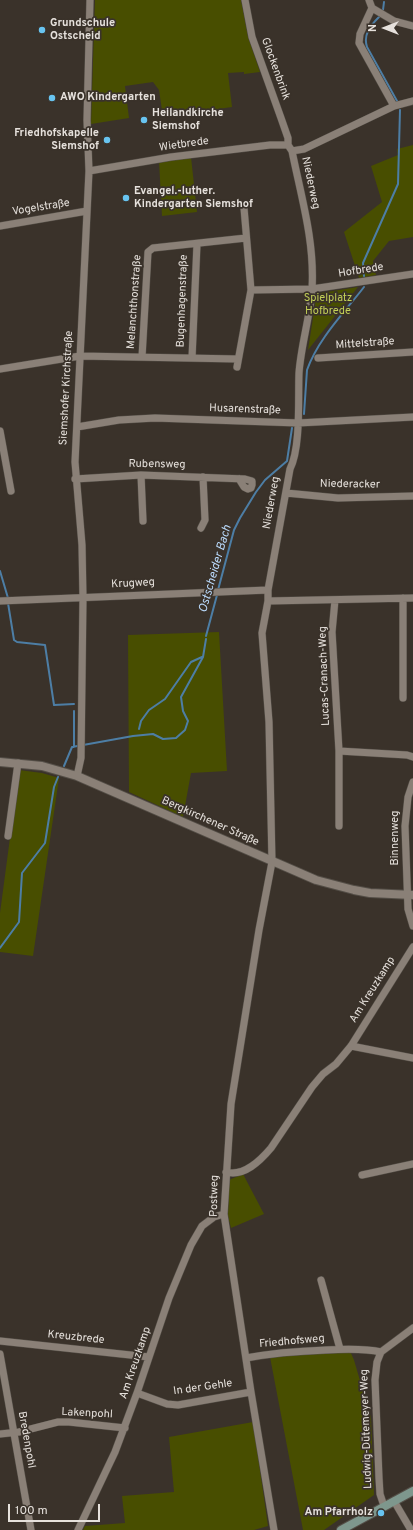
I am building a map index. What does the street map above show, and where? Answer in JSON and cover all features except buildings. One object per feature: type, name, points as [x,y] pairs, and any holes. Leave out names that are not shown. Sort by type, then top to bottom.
[{"type":"main road","points":[[341,1530],[413,1491]]},
{"type":"street","name":"Siemshofer Kirchstraße","points":[[77,776],[81,758],[84,598],[82,545],[75,479],[75,462],[89,171],[87,120],[90,0]]},
{"type":"street","name":"Glockenbrink","points":[[245,0],[252,38],[288,138],[290,148]]},
{"type":"street","points":[[369,0],[372,8],[394,21],[413,26]]},
{"type":"street","points":[[372,8],[360,34],[359,43],[394,106]]},
{"type":"street","name":"Wietbrede","points":[[89,171],[171,157],[270,145],[304,149],[394,106],[413,101]]},
{"type":"street","name":"Niederweg","points":[[272,862],[269,722],[262,633],[268,601],[268,590],[290,469],[294,461],[298,423],[299,371],[312,289],[312,248],[290,148]]},
{"type":"street","points":[[237,367],[251,290],[244,208]]},
{"type":"street","name":"Vogelstraße","points":[[0,226],[87,211]]},
{"type":"street","name":"Melanchthonstraße","points":[[142,357],[148,252],[153,248],[246,238]]},
{"type":"street","name":"Bugenhagenstraße","points":[[192,358],[197,244]]},
{"type":"street","name":"Hofbrede","points":[[312,289],[413,274]]},
{"type":"street","points":[[251,290],[312,289]]},
{"type":"street","name":"Mittelstraße","points":[[318,358],[413,352]]},
{"type":"street","points":[[0,369],[80,356],[238,359]]},
{"type":"street","name":"Husarenstraße","points":[[77,427],[119,420],[155,418],[298,423],[413,416]]},
{"type":"street","points":[[0,431],[1,447],[11,491]]},
{"type":"street","points":[[141,475],[143,521]]},
{"type":"street","name":"Rubensweg","points":[[75,479],[141,475],[239,479]]},
{"type":"street","points":[[202,528],[205,520],[203,477]]},
{"type":"street","name":"Niederacker","points":[[286,493],[338,498],[413,496]]},
{"type":"street","name":"Krugweg","points":[[6,601],[214,591],[268,590]]},
{"type":"street","points":[[403,598],[403,698]]},
{"type":"street","points":[[268,601],[413,598]]},
{"type":"street","name":"Lucas-Cranach-Weg","points":[[336,600],[332,632],[339,751],[340,826]]},
{"type":"street","points":[[339,751],[407,755],[413,757]]},
{"type":"street","name":"Bergkirchener Straße","points":[[0,762],[42,766],[77,776],[316,880],[341,888],[370,893],[410,895]]},
{"type":"street","points":[[8,836],[18,763]]},
{"type":"street","name":"Binnenweg","points":[[413,782],[408,797],[405,826],[410,895],[408,909],[413,926]]},
{"type":"street","name":"Postweg","points":[[272,862],[259,930],[231,1104],[224,1214],[274,1530]]},
{"type":"street","name":"Am Kreuzkamp","points":[[226,1172],[234,1174],[245,1171],[263,1158],[287,1126],[312,1087],[323,1074],[336,1064],[351,1046],[413,947]]},
{"type":"street","points":[[351,1046],[413,1058]]},
{"type":"street","points":[[362,1175],[413,1164]]},
{"type":"street","name":"Am Kreuzkamp","points":[[78,1530],[125,1428],[170,1298],[191,1245],[202,1226],[214,1217],[224,1214]]},
{"type":"street","name":"Friedhofsweg","points":[[321,1280],[340,1349]]},
{"type":"street","points":[[381,1352],[413,1328]]},
{"type":"street","name":"Kreuzbrede","points":[[0,1341],[149,1357]]},
{"type":"street","name":"Friedhofsweg","points":[[246,1358],[273,1353],[340,1349],[373,1350],[381,1352]]},
{"type":"street","name":"Ludwig-Dütemeyer-Weg","points":[[381,1352],[377,1362],[375,1380],[380,1494],[384,1506]]},
{"type":"street","name":"Bredenpohl","points":[[0,1354],[31,1530]]},
{"type":"street","name":"In der Gehle","points":[[137,1393],[167,1404],[178,1405],[251,1392]]},
{"type":"street","name":"Lakenpohl","points":[[0,1434],[13,1433],[58,1422],[125,1428]]},
{"type":"street","points":[[394,1501],[411,1530]]},
{"type":"green space","points":[[95,0],[241,0],[248,37],[260,72],[244,74],[244,72],[228,73],[232,107],[163,117],[159,90],[153,82],[125,86],[129,118],[91,124]]},
{"type":"green space","points":[[413,145],[413,237],[389,241],[373,261],[376,275],[359,278],[344,232],[382,202],[371,166],[398,155],[397,149]]},
{"type":"green space","points":[[191,157],[197,212],[162,216],[159,161]]},
{"type":"green space","name":"Spielplatz Hofbrede","points":[[358,287],[308,350],[316,299],[321,293]]},
{"type":"green space","points":[[219,632],[227,771],[191,773],[183,817],[129,792],[128,635]]},
{"type":"green space","points":[[19,770],[42,773],[59,778],[33,956],[0,952],[0,913]]},
{"type":"green space","points":[[243,1174],[264,1214],[231,1228],[228,1216],[229,1180]]},
{"type":"green space","points":[[350,1351],[371,1418],[374,1495],[324,1530],[303,1530],[270,1357]]},
{"type":"green space","points":[[253,1422],[268,1526],[254,1530],[83,1530],[85,1526],[125,1523],[122,1496],[174,1492],[169,1437]]},
{"type":"waterway","name":"Ostscheider Bach","points":[[383,10],[384,2]]},
{"type":"waterway","name":"Ostscheider Bach","points":[[379,17],[368,31],[366,43],[397,101]]},
{"type":"waterway","name":"Ostscheider Bach","points":[[364,276],[363,263],[398,184],[400,110]]},
{"type":"waterway","name":"Ostscheider Bach","points":[[304,414],[307,370],[312,359],[332,327],[364,287]]},
{"type":"waterway","name":"Ostscheider Bach","points":[[218,590],[234,530],[256,492],[265,480],[287,461],[292,428]]},
{"type":"waterway","points":[[0,571],[8,598]]},
{"type":"waterway","name":"Ostscheider Bach","points":[[206,636],[217,595]]},
{"type":"waterway","points":[[8,603],[14,640],[17,642],[45,645],[54,705],[74,704]]},
{"type":"waterway","name":"Ostscheider Bach","points":[[64,766],[72,747],[153,734],[163,739],[176,738],[185,730],[188,721],[183,711],[181,697],[203,657],[206,639]]},
{"type":"waterway","points":[[139,729],[141,721],[149,710],[165,699],[191,662],[202,657]]},
{"type":"waterway","points":[[74,711],[74,747]]},
{"type":"waterway","name":"Ostscheider Bach","points":[[0,948],[19,922],[22,873],[45,843],[54,787],[58,777]]},
{"type":"place","name":"Grundschule Ostscheid","points":[[42,30]]},
{"type":"place","name":"AWO Kindergarten","points":[[52,98]]},
{"type":"place","name":"Heilandkirche Siemshof","points":[[144,120]]},
{"type":"place","name":"Friedhofskapelle Siemshof","points":[[107,140]]},
{"type":"place","name":"Evangel.-luther. Kindergarten Siemshof","points":[[126,198]]},
{"type":"place","name":"Am Pfarrholz","points":[[381,1513]]}]
